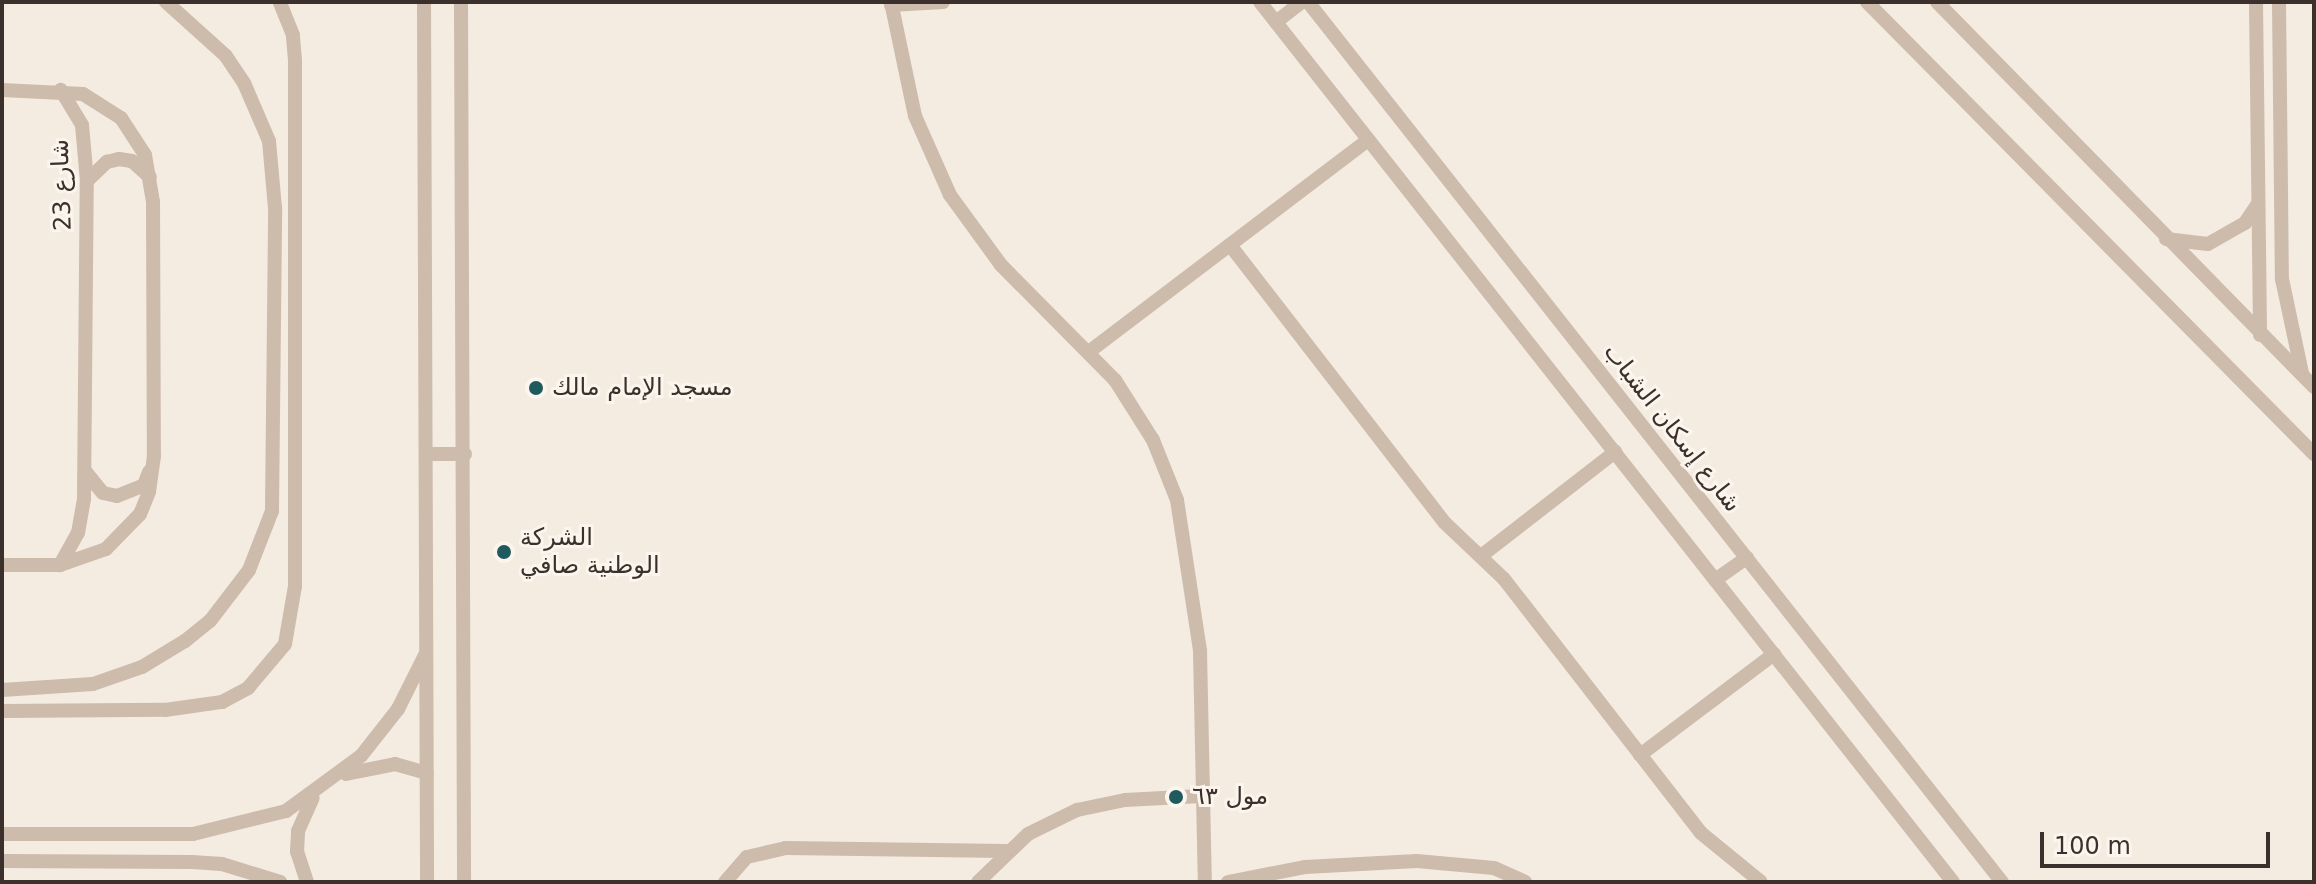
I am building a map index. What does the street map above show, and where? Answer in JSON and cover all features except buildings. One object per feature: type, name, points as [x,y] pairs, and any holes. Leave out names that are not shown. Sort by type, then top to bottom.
[{"type":"street","points":[[2,690],[60,689],[117,677],[185,641],[231,597],[254,561],[272,511],[276,328],[269,141],[244,83],[226,56],[166,2]]},
{"type":"street","points":[[2,711],[193,708],[235,695],[270,668],[294,615],[295,60],[293,35],[280,2]]},
{"type":"street","points":[[424,2],[427,882]]},
{"type":"street","points":[[461,2],[465,454],[464,882]]},
{"type":"street","points":[[943,2],[891,3],[911,102],[950,195],[1001,265],[1090,351],[1136,409],[1177,500],[1197,614],[1205,882]]},
{"type":"street","points":[[1260,2],[1953,882]]},
{"type":"street","points":[[1276,22],[1305,2]]},
{"type":"street","name":"شارع إسكان الشباب","points":[[1305,2],[2002,882]]},
{"type":"street","points":[[1867,2],[2314,454]]},
{"type":"street","points":[[1937,2],[2165,239],[2309,382]]},
{"type":"street","points":[[2256,2],[2260,335]]},
{"type":"street","points":[[2279,2],[2285,304],[2309,382]]},
{"type":"street","points":[[2,90],[61,90],[93,99],[121,118],[145,155],[150,177],[154,456],[149,492],[125,534],[84,560],[60,565],[2,565]]},
{"type":"street","name":"شارع 23","points":[[60,565],[83,518],[87,181],[82,125],[61,90]]},
{"type":"street","points":[[1090,351],[1368,140]]},
{"type":"street","points":[[87,181],[97,169],[119,159],[142,167],[150,177]]},
{"type":"street","points":[[2165,239],[2208,244],[2245,223],[2257,205]]},
{"type":"street","points":[[1230,245],[1445,523],[1515,593],[1715,849],[1761,882]]},
{"type":"street","points":[[2258,250],[2267,255],[2282,250]]},
{"type":"street","points":[[276,328],[295,327]]},
{"type":"street","points":[[1481,556],[1615,452]]},
{"type":"street","points":[[427,454],[465,454]]},
{"type":"street","points":[[85,471],[103,493],[132,493],[144,485],[154,456]]},
{"type":"street","points":[[1715,580],[1747,558]]},
{"type":"street","points":[[2,834],[193,834],[255,822],[315,794],[339,777],[381,734],[427,651]]},
{"type":"street","points":[[1640,755],[1774,654]]},
{"type":"street","points":[[339,777],[379,764],[427,773]]},
{"type":"street","points":[[307,882],[297,852],[298,831],[315,794]]},
{"type":"street","points":[[978,882],[1006,851],[1077,810],[1125,800],[1201,796]]},
{"type":"street","points":[[725,882],[747,857],[785,848],[1006,851]]},
{"type":"street","points":[[2,861],[222,864],[280,882]]},
{"type":"street","points":[[1228,882],[1372,861],[1494,868],[1525,882]]},
{"type":"place","name":"مسجد الإمام مالك","points":[[536,388]]},
{"type":"place","name":"الشركة الوطنية صافي","points":[[504,552]]},
{"type":"place","name":"مول ٦٣","points":[[1176,797]]}]
